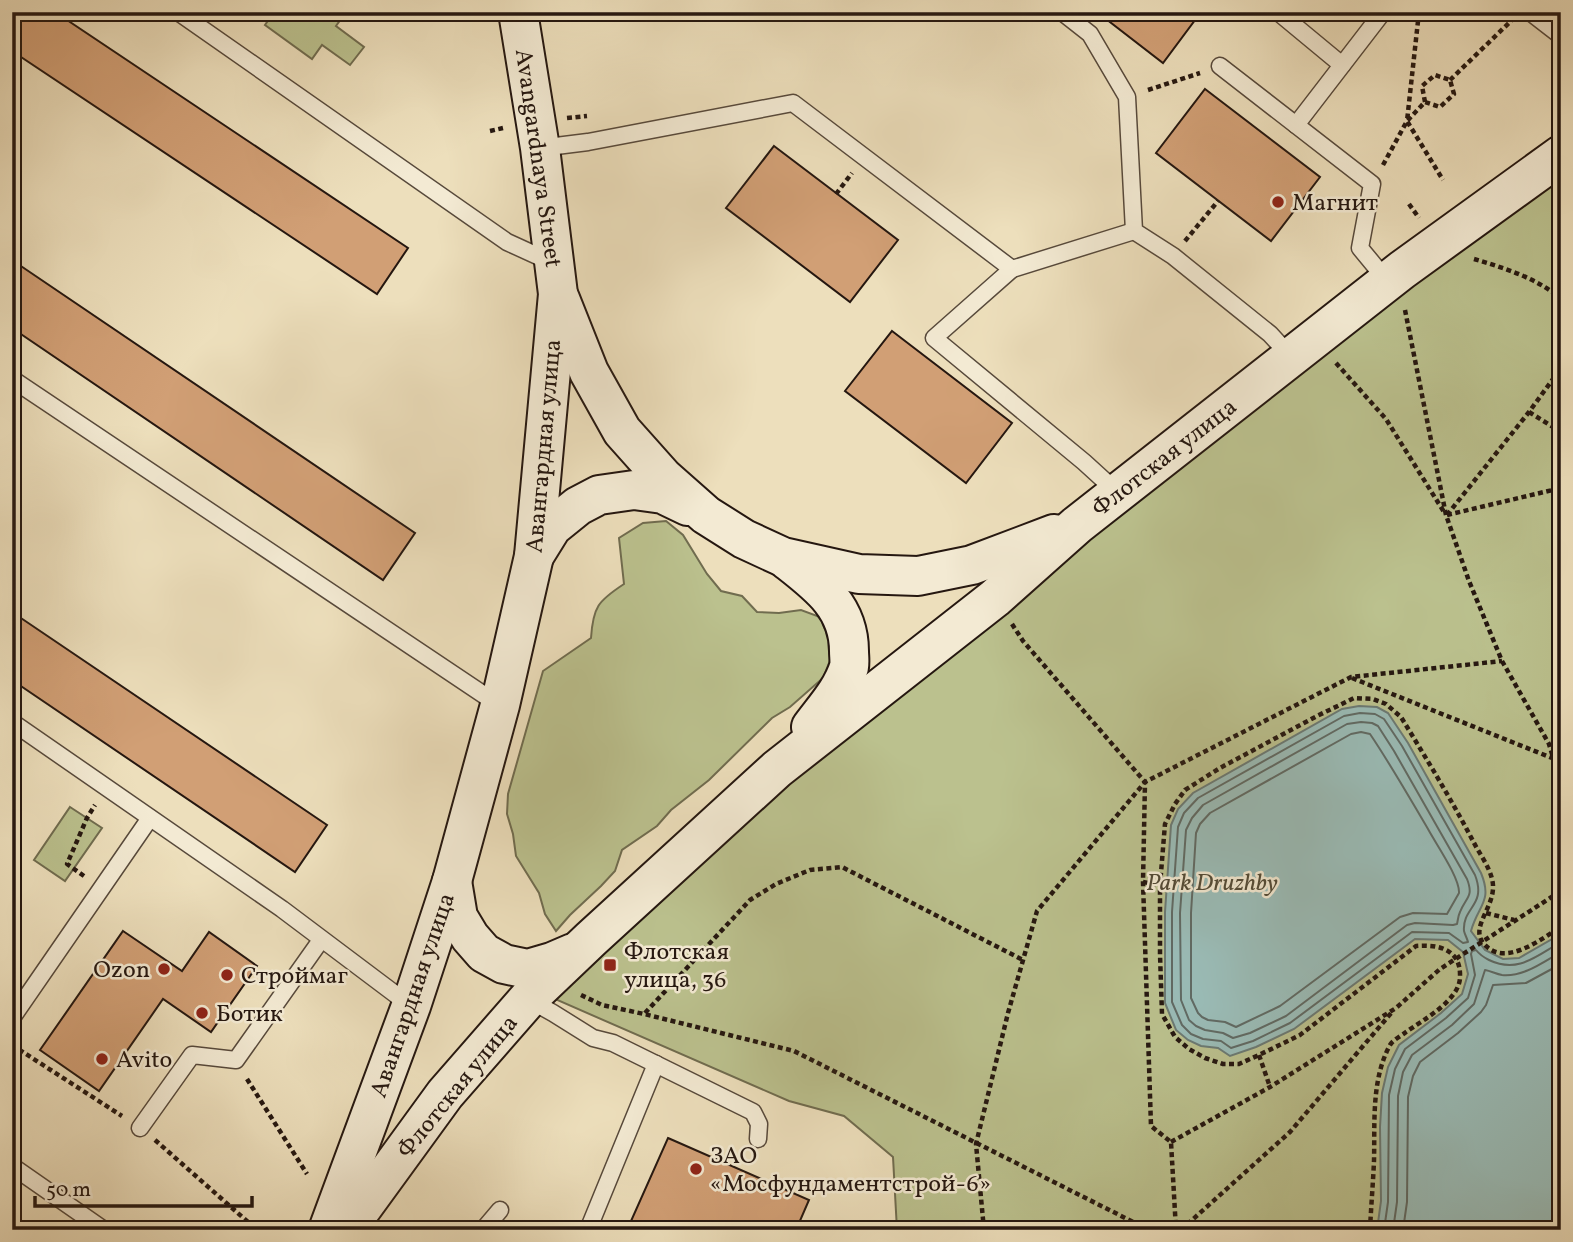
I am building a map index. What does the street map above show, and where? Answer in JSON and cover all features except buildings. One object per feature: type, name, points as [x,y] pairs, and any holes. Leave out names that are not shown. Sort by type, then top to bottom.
[{"type":"street","name":"Avangardnaya Street","points":[[518,12],[548,133],[555,279]]},
{"type":"street","name":"Флотская улица","points":[[346,1230],[445,1094],[528,999],[777,769],[995,598],[1077,525],[1291,358],[1396,293],[1561,155]]},
{"type":"street","name":"Авангардная улица","points":[[555,279],[589,372],[622,431],[663,477],[706,514],[744,539],[783,557],[859,575],[918,576],[972,565],[1077,525]]},
{"type":"street","name":"Авангардная улица","points":[[328,1230],[411,1006],[452,881],[500,705],[534,556],[555,279]]},
{"type":"street","points":[[534,556],[552,527],[578,506],[600,495],[634,490],[663,494],[706,514]]},
{"type":"street","name":"Флотская улица","points":[[777,769],[834,697],[849,666],[849,635],[838,610],[819,585],[783,557]]},
{"type":"street","name":"Флотская улица","points":[[452,881],[458,916],[470,937],[484,953],[494,959],[528,969],[578,951]]},
{"type":"lane","points":[[178,12],[507,242],[555,279]]},
{"type":"lane","points":[[1062,12],[1090,34],[1127,97],[1134,231]]},
{"type":"lane","points":[[1278,12],[1342,65]]},
{"type":"lane","points":[[1296,125],[1383,12]]},
{"type":"lane","points":[[1530,12],[1561,36]]},
{"type":"lane","points":[[1220,66],[1372,184],[1360,248],[1396,293]]},
{"type":"lane","points":[[548,133],[588,142],[793,103],[1012,269]]},
{"type":"lane","points":[[1118,493],[934,338],[1012,269],[1134,231],[1174,256],[1270,334],[1291,358]]},
{"type":"lane","points":[[12,379],[500,705]]},
{"type":"lane","points":[[12,722],[282,909],[411,1006]]},
{"type":"lane","points":[[12,1018],[150,818]]},
{"type":"lane","points":[[140,1128],[192,1055],[236,1060],[321,940]]},
{"type":"lane","points":[[528,999],[593,1038],[613,1043],[753,1112],[759,1124],[758,1139]]},
{"type":"lane","points":[[588,1230],[656,1064]]},
{"type":"lane","points":[[12,1166],[104,1230]]},
{"type":"lane","points":[[483,1230],[500,1210]]},
{"type":"path","points":[[1419,12],[1407,121],[1443,180]]},
{"type":"path","points":[[1450,80],[1520,12]]},
{"type":"path","points":[[1127,97],[1220,66]]},
{"type":"path","points":[[1425,102],[1422,86],[1435,75],[1450,80]]},
{"type":"path","points":[[1425,102],[1440,107],[1454,94],[1450,80]]},
{"type":"path","points":[[1372,184],[1407,121],[1425,102]]},
{"type":"path","points":[[548,133],[587,116]]},
{"type":"path","points":[[1174,256],[1218,201]]},
{"type":"path","points":[[1465,256],[1503,268],[1550,289],[1561,299]]},
{"type":"path","points":[[1396,293],[1446,515],[1469,581],[1502,661],[1549,744],[1561,784]]},
{"type":"path","points":[[1333,360],[1386,419],[1446,515]]},
{"type":"path","points":[[1446,515],[1561,368]]},
{"type":"path","points":[[1529,412],[1561,432]]},
{"type":"path","points":[[1446,515],[1561,488]]},
{"type":"path","points":[[1006,614],[1023,641],[1145,782],[1143,882],[1151,1126],[1171,1143],[1179,1230]]},
{"type":"path","points":[[984,1230],[976,1144],[1008,1013],[1037,911],[1145,782],[1350,677],[1502,661]]},
{"type":"path","points":[[1350,677],[1553,758]]},
{"type":"path","points":[[1370,1230],[1376,1096],[1380,1070],[1391,1043],[1446,1003],[1458,988],[1460,977],[1457,959],[1447,949],[1416,946],[1300,1035],[1239,1064],[1205,1058],[1175,1037],[1162,1014],[1160,885],[1165,824],[1175,804],[1185,790],[1220,768],[1317,716],[1354,698],[1373,699],[1386,704],[1401,717],[1463,821],[1493,882],[1494,892],[1478,931],[1482,942],[1495,951],[1508,953],[1521,950],[1561,927]]},
{"type":"path","points":[[102,888],[67,864],[87,818],[107,788]]},
{"type":"path","points":[[644,1014],[750,900],[776,884],[810,870],[842,867],[1023,960]]},
{"type":"path","points":[[1143,882],[1160,885]]},
{"type":"path","points":[[1179,1230],[1290,1132],[1396,1008],[1440,969],[1561,891]]},
{"type":"path","points":[[1486,912],[1514,920]]},
{"type":"path","points":[[573,991],[602,1005],[794,1051],[1149,1230]]},
{"type":"path","points":[[1171,1143],[1270,1087],[1396,1008]]},
{"type":"path","points":[[1259,1055],[1270,1087]]},
{"type":"path","points":[[236,1060],[307,1174]]},
{"type":"green space","points":[[274,12],[346,12],[336,26],[364,47],[350,65],[322,45],[312,59],[265,25]]},
{"type":"green space","name":"Park Druzhby","points":[[1561,176],[1561,1230],[897,1230],[893,1157],[844,1116],[789,1101],[555,999],[730,826],[888,694],[1448,258]]},
{"type":"green space","points":[[666,521],[683,535],[721,591],[742,596],[757,612],[801,610],[820,617],[828,637],[831,658],[823,678],[790,707],[772,718],[657,826],[622,850],[615,871],[556,931],[545,914],[539,893],[516,856],[507,814],[508,794],[543,671],[591,638],[593,619],[598,606],[624,584],[619,538],[643,523]]},
{"type":"green space","points":[[70,807],[102,828],[65,881],[34,860]]},
{"type":"water","points":[[1377,707],[1388,713],[1408,743],[1481,873],[1485,897],[1471,931],[1485,950],[1503,959],[1519,958],[1561,934],[1561,1230],[1377,1230],[1381,1201],[1382,1093],[1388,1067],[1399,1045],[1462,994],[1468,974],[1463,952],[1448,940],[1415,939],[1294,1029],[1230,1056],[1218,1048],[1201,1046],[1188,1040],[1176,1030],[1165,1003],[1165,912],[1171,825],[1178,809],[1193,793],[1342,709]]},
{"type":"place","name":"Магнит","points":[[1278,202]]},
{"type":"place","name":"Флотская улица, 36","points":[[610,965]]},
{"type":"place","name":"Ozon","points":[[164,969]]},
{"type":"place","name":"Строймаг","points":[[227,975]]},
{"type":"place","name":"Ботик","points":[[202,1013]]},
{"type":"place","name":"Avito","points":[[102,1059]]},
{"type":"place","name":"ЗАО «Мосфундаментстрой-6»","points":[[696,1169]]}]
